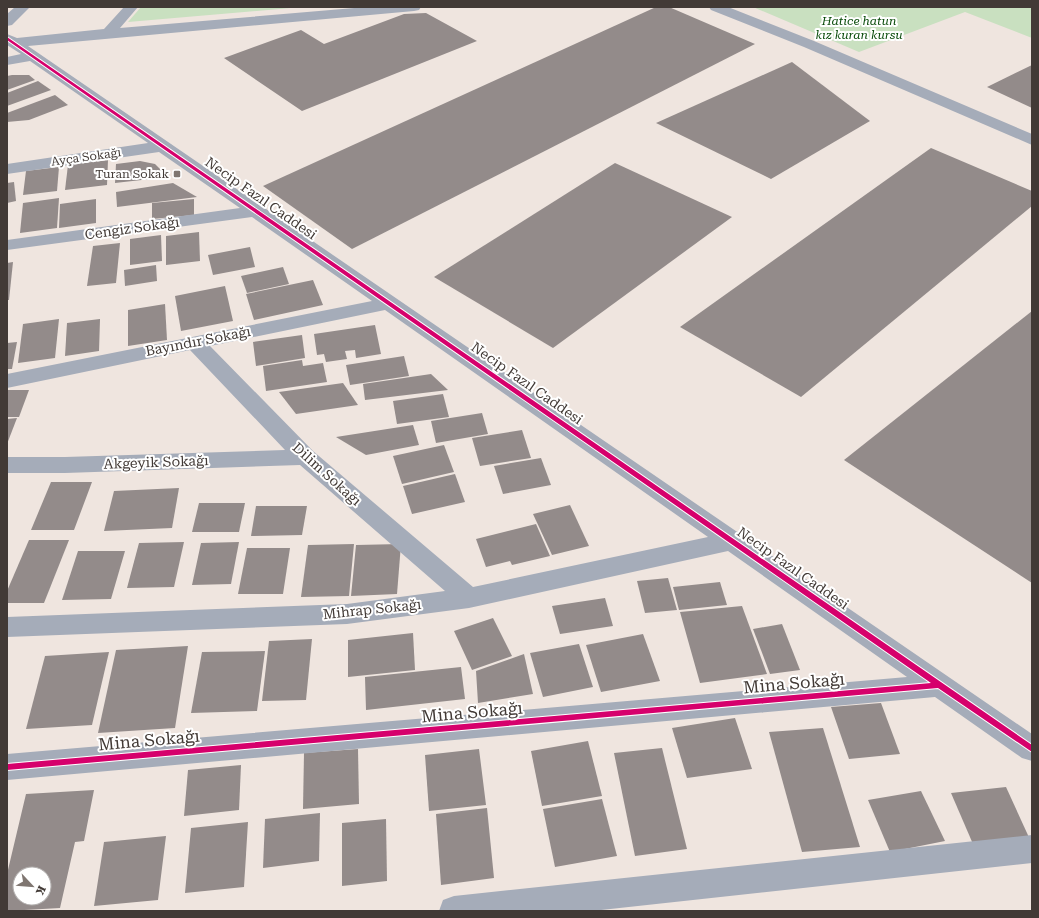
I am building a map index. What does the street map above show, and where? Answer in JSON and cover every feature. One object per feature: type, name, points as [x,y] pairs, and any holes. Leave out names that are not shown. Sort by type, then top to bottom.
[{"type":"street","points":[[7,22],[23,7]]},
{"type":"street","points":[[108,33],[131,7]]},
{"type":"street","points":[[9,47],[108,33],[414,7]]},
{"type":"street","points":[[716,7],[809,44],[1032,140]]},
{"type":"street","name":"Necip Fazıl Caddesi","points":[[9,47],[34,56],[1032,749]]},
{"type":"street","name":"Ayça Sokağı","points":[[7,169],[164,146]]},
{"type":"street","name":"Cengiz Sokağı","points":[[7,245],[257,211]]},
{"type":"street","name":"Bayındır Sokağı","points":[[7,381],[390,303]]},
{"type":"street","name":"Dilim Sokağı","points":[[194,342],[305,456],[469,598]]},
{"type":"street","name":"Akgeyik Sokağı","points":[[7,465],[65,465],[305,456]]},
{"type":"street","name":"Mihrap Sokağı","points":[[7,627],[347,614],[469,598],[732,541]]},
{"type":"street","name":"Mina Sokağı","points":[[7,767],[939,685]]},
{"type":"street","points":[[454,911],[1032,849]]},
{"type":"green space","points":[[141,7],[302,7],[128,22]]},
{"type":"green space","name":"Hatice hatun kız kuran kursu","points":[[753,7],[1032,7],[1032,38],[965,12],[859,52]]},
{"type":"building","points":[[656,7],[669,7],[755,44],[352,249],[263,186]]},
{"type":"building","points":[[426,13],[477,41],[302,111],[224,58],[301,30],[324,44],[404,14]]},
{"type":"building","points":[[792,62],[870,121],[771,179],[656,123]]},
{"type":"building","points":[[1032,65],[1032,108],[987,87]]},
{"type":"building","points":[[29,75],[35,80],[7,90],[7,76]]},
{"type":"building","points":[[38,81],[51,90],[7,106],[7,93]]},
{"type":"building","points":[[55,95],[68,105],[29,120],[7,122],[7,113]]},
{"type":"building","points":[[931,148],[1032,191],[1032,206],[801,397],[680,327]]},
{"type":"building","points":[[108,160],[107,185],[65,190],[68,165]]},
{"type":"building","points":[[140,161],[155,164],[168,177],[115,183],[116,164]]},
{"type":"building","points":[[615,163],[732,217],[553,348],[434,277]]},
{"type":"building","points":[[59,167],[57,191],[23,195],[26,171]]},
{"type":"building","points":[[14,182],[16,201],[7,203],[7,183]]},
{"type":"building","points":[[173,183],[197,197],[117,207],[116,192]]},
{"type":"building","points":[[59,198],[57,228],[20,233],[23,203]]},
{"type":"building","points":[[96,199],[96,223],[59,228],[60,204]]},
{"type":"building","points":[[194,199],[194,215],[152,219],[152,203]]},
{"type":"building","points":[[199,232],[200,261],[166,265],[166,236]]},
{"type":"building","points":[[161,235],[162,261],[130,265],[130,239]]},
{"type":"building","points":[[120,243],[116,283],[87,286],[93,246]]},
{"type":"building","points":[[250,247],[255,267],[213,275],[208,255]]},
{"type":"building","points":[[13,262],[9,300],[7,300],[7,263]]},
{"type":"building","points":[[156,265],[157,281],[125,286],[124,270]]},
{"type":"building","points":[[283,267],[289,284],[247,293],[241,276]]},
{"type":"building","points":[[313,280],[323,305],[254,320],[246,294]]},
{"type":"building","points":[[225,286],[233,321],[181,331],[175,296]]},
{"type":"building","points":[[165,304],[167,340],[128,346],[128,310]]},
{"type":"building","points":[[1032,311],[1032,583],[844,460]]},
{"type":"building","points":[[59,319],[55,358],[18,363],[23,324]]},
{"type":"building","points":[[100,319],[99,351],[65,356],[67,323]]},
{"type":"building","points":[[375,325],[381,354],[356,358],[355,350],[345,351],[347,359],[326,362],[324,354],[317,355],[314,334]]},
{"type":"building","points":[[302,335],[305,358],[256,366],[253,342]]},
{"type":"building","points":[[17,342],[12,369],[7,369],[7,343]]},
{"type":"building","points":[[404,356],[409,376],[350,385],[346,365]]},
{"type":"building","points":[[302,360],[303,366],[323,363],[327,382],[266,391],[263,366]]},
{"type":"building","points":[[431,374],[448,390],[365,400],[363,384]]},
{"type":"building","points":[[343,383],[358,405],[296,414],[279,392]]},
{"type":"building","points":[[7,390],[29,390],[19,417],[7,417]]},
{"type":"building","points":[[443,394],[449,417],[397,424],[393,401]]},
{"type":"building","points":[[482,413],[488,434],[436,443],[431,421]]},
{"type":"building","points":[[17,418],[7,444],[7,419]]},
{"type":"building","points":[[413,425],[419,445],[366,455],[336,437]]},
{"type":"building","points":[[522,430],[531,458],[480,466],[472,438]]},
{"type":"building","points":[[444,445],[454,472],[402,484],[393,456]]},
{"type":"building","points":[[541,458],[551,485],[503,494],[494,466]]},
{"type":"building","points":[[455,474],[465,502],[412,514],[403,486]]},
{"type":"building","points":[[51,482],[92,482],[74,530],[31,530]]},
{"type":"building","points":[[179,488],[172,528],[104,531],[114,491]]},
{"type":"building","points":[[199,503],[245,503],[239,532],[192,532]]},
{"type":"building","points":[[570,505],[589,546],[552,555],[533,514]]},
{"type":"building","points":[[256,506],[307,506],[302,535],[251,536]]},
{"type":"building","points":[[536,524],[550,556],[512,565],[510,561],[486,567],[476,539]]},
{"type":"building","points":[[29,540],[69,540],[44,603],[7,603],[7,591]]},
{"type":"building","points":[[184,542],[174,587],[127,588],[139,543]]},
{"type":"building","points":[[239,542],[231,584],[192,585],[201,543]]},
{"type":"building","points":[[354,544],[349,596],[301,597],[308,545]]},
{"type":"building","points":[[401,544],[397,594],[351,596],[356,545]]},
{"type":"building","points":[[247,548],[290,548],[283,594],[238,594]]},
{"type":"building","points":[[78,551],[125,551],[111,599],[62,600]]},
{"type":"building","points":[[668,578],[677,610],[645,613],[637,581]]},
{"type":"building","points":[[720,582],[727,605],[679,610],[673,587]]},
{"type":"building","points":[[605,598],[613,626],[560,634],[552,606]]},
{"type":"building","points":[[742,606],[767,674],[700,683],[680,612]]},
{"type":"building","points":[[493,618],[512,656],[472,670],[454,631]]},
{"type":"building","points":[[782,624],[800,670],[770,674],[753,629]]},
{"type":"building","points":[[413,633],[415,670],[348,677],[348,640]]},
{"type":"building","points":[[643,634],[660,681],[601,692],[586,645]]},
{"type":"building","points":[[312,639],[306,700],[262,701],[269,641]]},
{"type":"building","points":[[579,644],[593,687],[543,697],[530,653]]},
{"type":"building","points":[[188,646],[175,728],[98,733],[116,650]]},
{"type":"building","points":[[265,651],[257,711],[191,713],[202,652]]},
{"type":"building","points":[[109,652],[92,725],[26,729],[45,656]]},
{"type":"building","points":[[524,654],[533,694],[478,703],[476,671]]},
{"type":"building","points":[[461,667],[465,699],[366,710],[365,677]]},
{"type":"building","points":[[881,703],[900,754],[849,759],[831,707]]},
{"type":"building","points":[[735,718],[752,769],[687,778],[672,728]]},
{"type":"building","points":[[823,728],[860,847],[802,852],[769,732]]},
{"type":"building","points":[[588,741],[602,796],[542,806],[531,751]]},
{"type":"building","points":[[662,748],[687,849],[635,856],[614,753]]},
{"type":"building","points":[[358,749],[359,804],[303,809],[304,753]]},
{"type":"building","points":[[479,749],[486,805],[429,811],[425,755]]},
{"type":"building","points":[[241,765],[239,810],[184,816],[188,770]]},
{"type":"building","points":[[1006,787],[1032,844],[976,851],[951,793]]},
{"type":"building","points":[[94,790],[84,841],[75,842],[60,908],[7,911],[7,874],[26,794]]},
{"type":"building","points":[[921,791],[945,841],[890,852],[868,800]]},
{"type":"building","points":[[602,799],[617,856],[555,867],[543,809]]},
{"type":"building","points":[[487,808],[494,878],[441,885],[436,814]]},
{"type":"building","points":[[320,813],[319,861],[263,868],[265,819]]},
{"type":"building","points":[[386,819],[387,881],[342,886],[342,823]]},
{"type":"building","points":[[248,822],[244,887],[185,893],[191,828]]},
{"type":"building","points":[[166,836],[158,900],[94,906],[104,842]]},
{"type":"cycle path","points":[[7,38],[1032,749]]},
{"type":"cycle path","points":[[7,767],[939,685]]},
{"type":"place","name":"Turan Sokak","points":[[177,174]]}]
